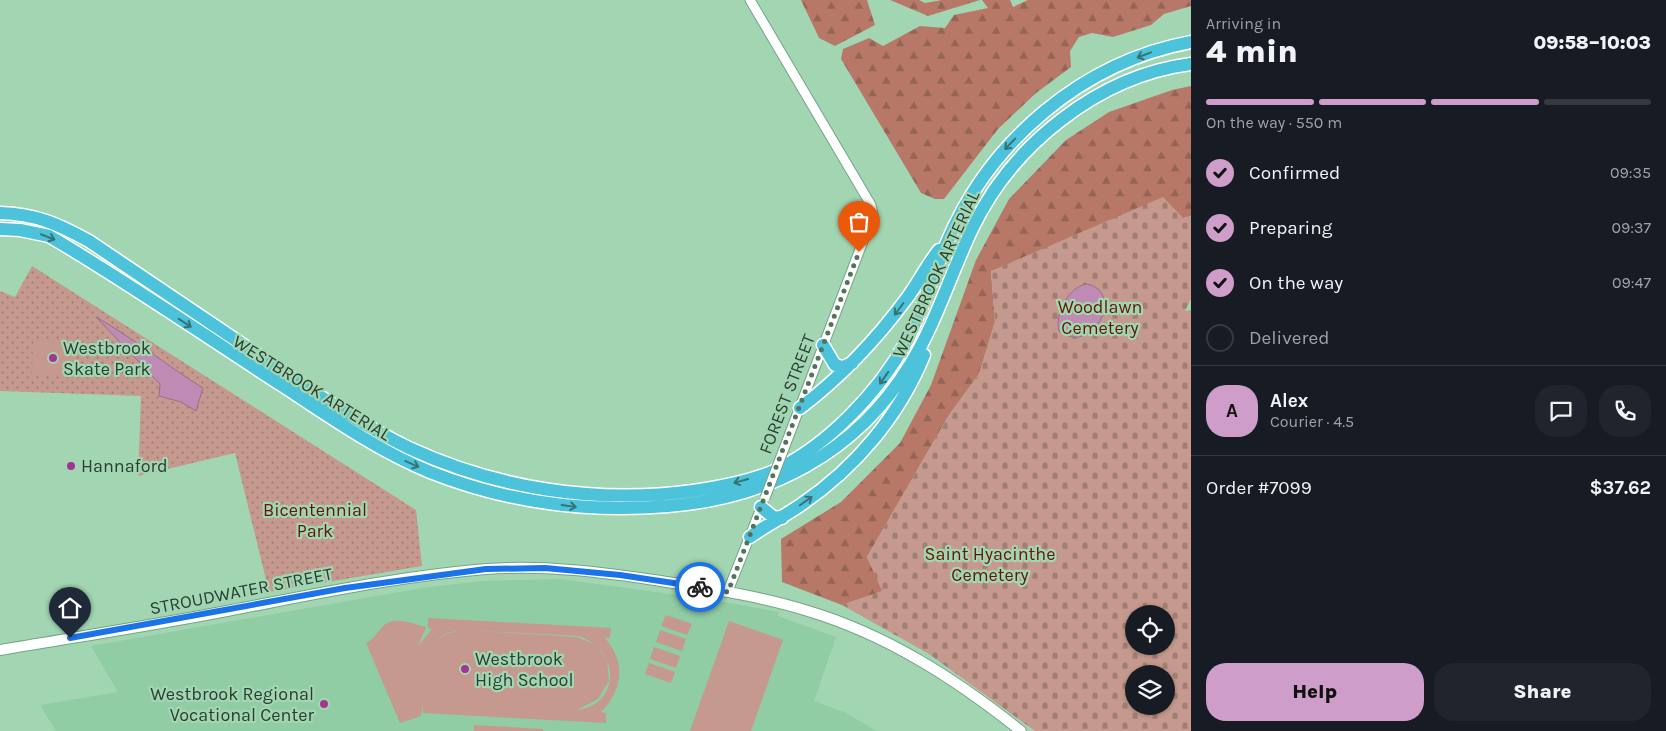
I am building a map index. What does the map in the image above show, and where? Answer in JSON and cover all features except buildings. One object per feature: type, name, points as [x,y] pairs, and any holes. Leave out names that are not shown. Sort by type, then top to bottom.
[{"type":"highway","name":"WESTBROOK ARTERIAL","points":[[0,213],[42,218],[89,241],[341,410],[411,448],[466,470],[521,485],[612,496],[680,493],[742,481],[776,470],[826,436],[876,389],[893,365],[922,308],[947,241],[987,171],[1024,130],[1052,105],[1082,84],[1115,67],[1150,53],[1191,42]]},
{"type":"highway","name":"WESTBROOK ARTERIAL","points":[[0,229],[20,230],[49,236],[361,437],[407,461],[459,482],[518,499],[586,508],[634,509],[698,504],[745,494],[784,478],[808,466],[849,437],[887,399],[911,364],[938,308],[974,224],[1002,180],[1036,142],[1073,111],[1116,86],[1174,66],[1191,64]]},
{"type":"highway","points":[[800,408],[852,363],[889,321],[947,241]]},
{"type":"highway","points":[[750,537],[782,518],[837,477],[881,430],[915,375],[930,341],[938,308]]},
{"type":"highway","points":[[823,345],[834,365],[843,367],[852,363]]},
{"type":"highway","points":[[763,503],[773,517],[782,518]]},
{"type":"main road","name":"STROUDWATER STREET","points":[[0,650],[345,588],[486,569],[545,568],[620,575],[728,592],[809,611],[887,642],[948,676],[1021,731]]},
{"type":"street","name":"FOREST STREET","points":[[728,592],[873,214],[871,205],[750,0]]},
{"type":"shaded area","points":[[1087,284],[1098,289],[1104,298],[1104,309],[1100,320],[1093,330],[1083,336],[1072,337],[1059,331],[1058,324],[1061,309],[1074,290]]},
{"type":"shaded area","points":[[96,317],[203,388],[196,411],[181,402],[159,396],[160,384]]},
{"type":"shaded area","name":"Westbrook High School","points":[[560,579],[707,599],[779,612],[778,616],[836,637],[814,701],[844,712],[877,731],[56,731],[40,705],[118,692],[91,646],[422,588],[481,581]]},
{"type":"green space","points":[[801,0],[867,0],[875,25],[835,46],[819,38]]},
{"type":"green space","points":[[890,0],[919,0],[925,3],[942,0],[980,0],[928,16]]},
{"type":"green space","points":[[982,0],[1010,0],[1013,7],[1028,0],[1191,0],[1191,6],[1164,14],[1151,25],[1113,37],[1092,33],[1079,37],[1070,51],[1071,67],[1036,93],[998,129],[944,199],[935,199],[921,193],[841,59],[843,49],[869,38],[883,46],[920,26],[945,28],[954,15],[988,8]]},
{"type":"green space","points":[[1191,86],[1191,216],[991,271],[995,322],[979,374],[949,415],[867,557],[883,591],[842,605],[782,582],[781,539],[841,502],[900,443],[931,385],[976,260],[1009,199],[1066,140],[1109,112],[1172,90]]},
{"type":"green space","points":[[1163,197],[1183,218],[1191,216],[1191,299],[1185,311],[1191,310],[1191,731],[1035,731],[929,654],[842,605],[882,591],[867,557],[949,415],[979,374],[995,322],[991,271]]},
{"type":"green space","name":"Bicentennial Park","points":[[32,266],[416,510],[422,566],[269,592],[235,453],[138,476],[141,396],[0,391],[0,291],[15,297]]},
{"type":"green space","name":"Westbrook Skate Park","points":[[33,340],[74,343],[71,376],[32,374]]},
{"type":"green space","points":[[666,615],[692,624],[687,635],[661,626]]},
{"type":"green space","points":[[428,618],[611,628],[610,638],[605,638],[612,647],[616,657],[619,666],[619,676],[614,695],[601,712],[606,713],[606,723],[423,713],[423,704],[421,716],[400,723],[366,643],[383,626],[393,621],[398,621],[410,622],[426,627],[418,646],[432,629],[428,628]],"holes":[[[463,630],[578,636],[593,644],[577,637]],[[463,630],[446,634],[430,646],[446,633]],[[607,662],[610,676],[608,688],[602,698],[591,706],[577,710],[598,699],[609,681]]]},
{"type":"green space","points":[[729,621],[783,640],[751,731],[690,731]]},
{"type":"green space","points":[[660,630],[686,639],[682,651],[656,642]]},
{"type":"green space","points":[[654,647],[680,656],[676,668],[650,659]]},
{"type":"green space","points":[[649,663],[675,672],[671,683],[645,674]]},
{"type":"green space","points":[[474,725],[543,729],[543,731],[474,731]]},
{"type":"way so far","points":[[700,587],[728,592],[859,252]]},
{"type":"place","name":"Westbrook Skate Park","points":[[53,358]]},
{"type":"place","name":"Hannaford","points":[[71,466]]},
{"type":"place","name":"Westbrook High School","points":[[465,669]]},
{"type":"place","name":"Westbrook Regional Vocational Center","points":[[324,704]]},
{"type":"route","points":[[70,638],[140,627],[345,588],[406,578],[486,569],[545,568],[620,575],[700,587]]},
{"type":"park label","name":"Woodlawn Cemetery","points":[[1100,317]]},
{"type":"park label","name":"Saint Hyacinthe Cemetery","points":[[990,564]]}]
